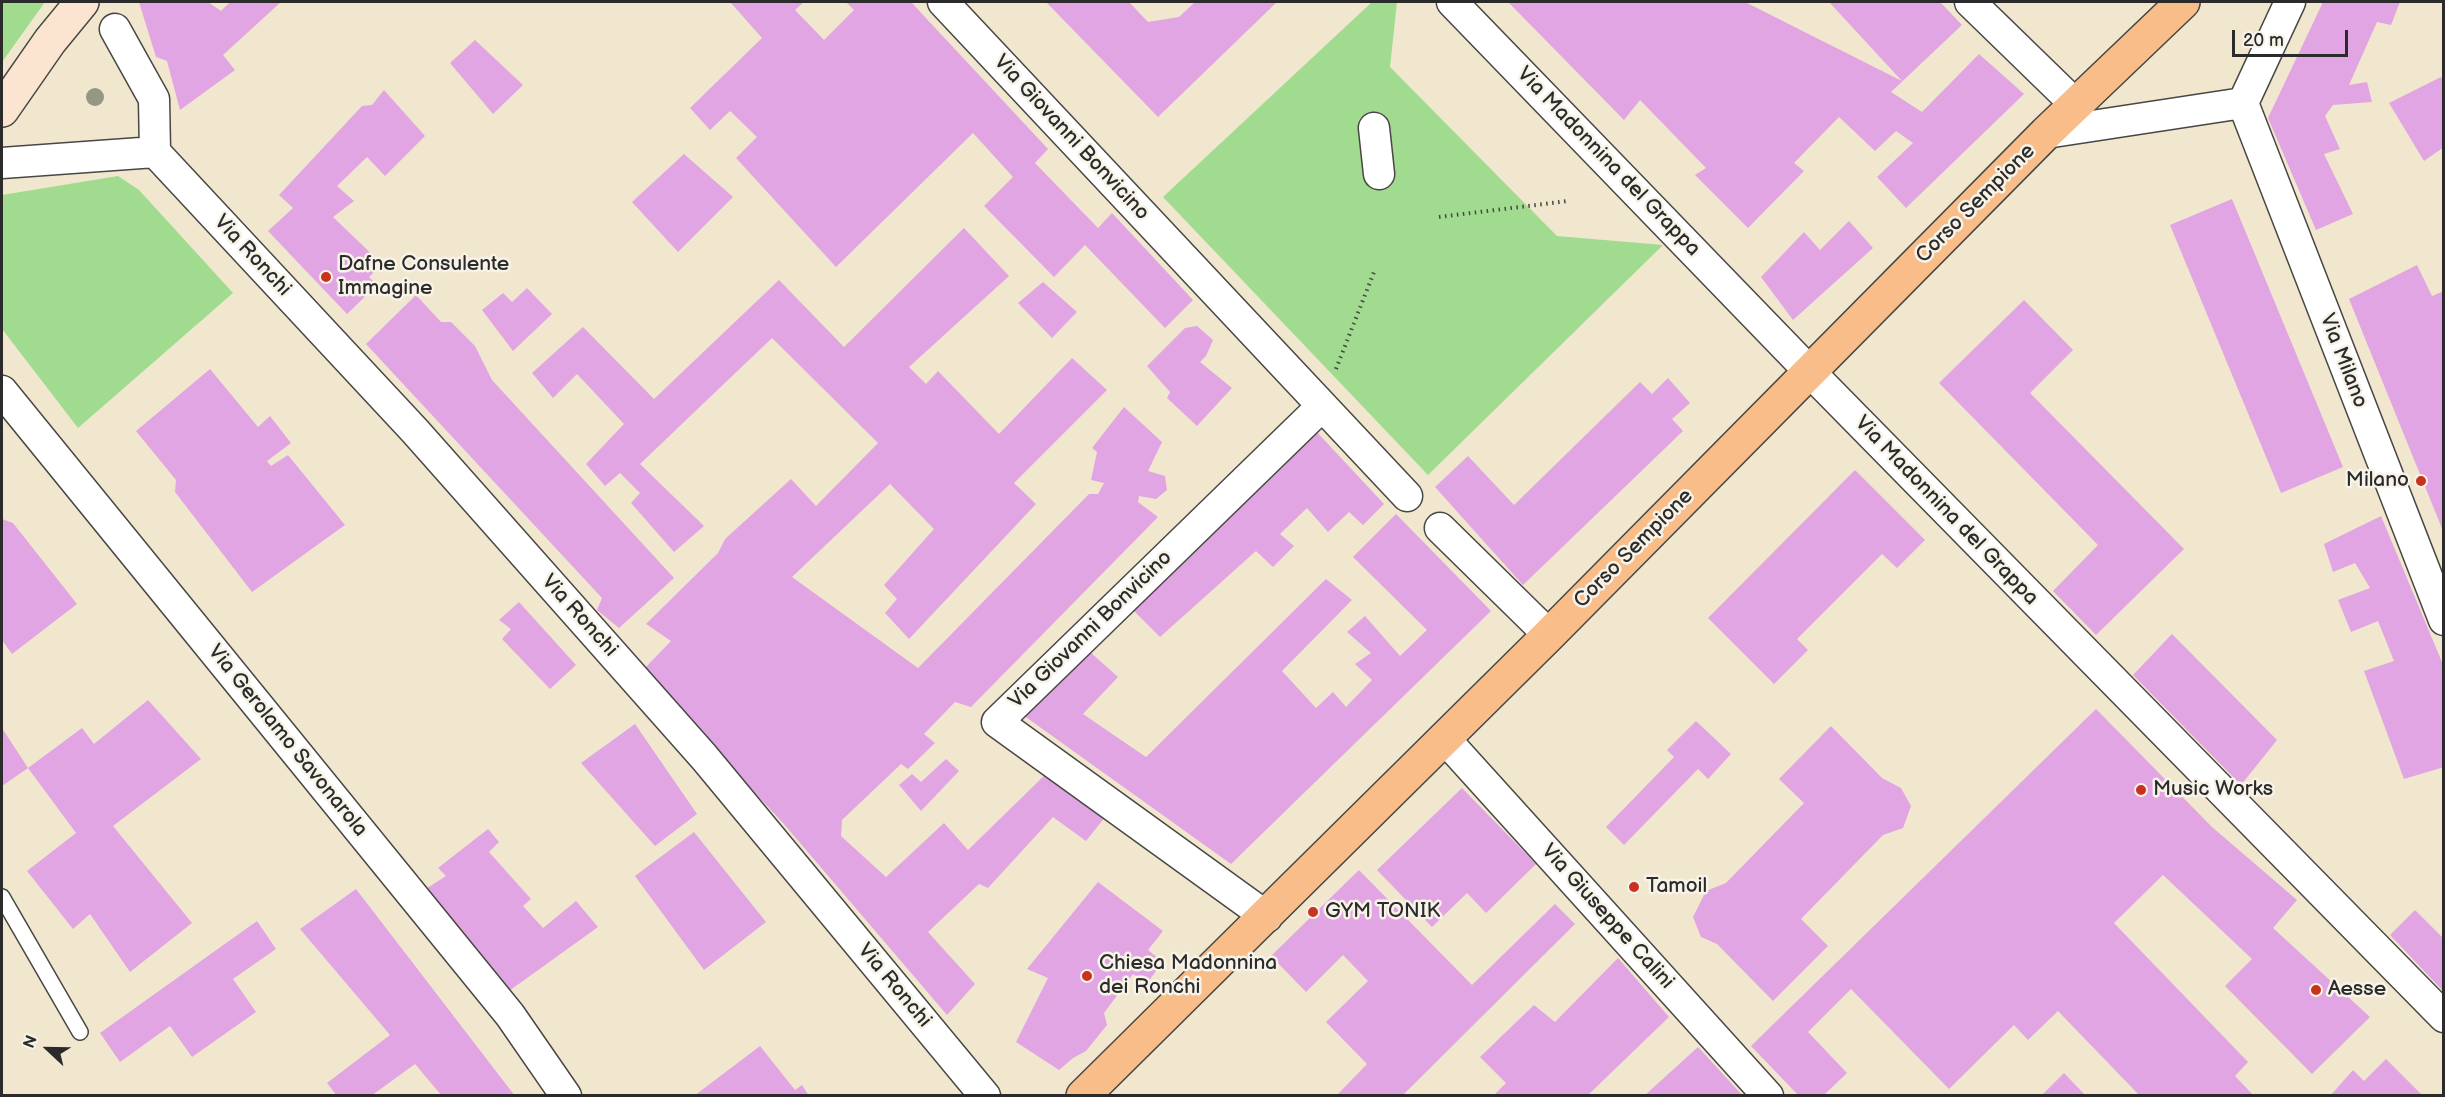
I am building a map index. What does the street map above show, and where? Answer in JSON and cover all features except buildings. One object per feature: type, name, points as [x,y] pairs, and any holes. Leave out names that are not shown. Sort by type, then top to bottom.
[{"type":"main road","name":"Corso Sempione","points":[[1094,1092],[2046,133],[2183,2]]},
{"type":"street","points":[[2,110],[50,41],[82,2]]},
{"type":"street","name":"Via Giovanni Bonvicino","points":[[943,2],[1407,496]]},
{"type":"street","name":"Via Madonnina del Grappa","points":[[1452,2],[1810,372],[2444,1017]]},
{"type":"street","points":[[1970,2],[2076,105]]},
{"type":"street","points":[[2046,133],[2243,103],[2290,2]]},
{"type":"street","points":[[2,163],[155,152],[154,99],[115,29]]},
{"type":"street","name":"Via Milano","points":[[2243,103],[2444,620]]},
{"type":"street","points":[[1374,128],[1379,174]]},
{"type":"street","name":"Via Ronchi","points":[[155,152],[415,431],[704,757],[985,1095]]},
{"type":"street","name":"Via Gerolamo Savonarola","points":[[2,391],[510,1015],[566,1095]]},
{"type":"street","name":"Via Giovanni Bonvicino","points":[[1267,917],[997,722],[1322,407]]},
{"type":"street","points":[[1440,528],[1549,635]]},
{"type":"street","name":"Via Giuseppe Calini","points":[[1445,739],[1768,1095]]},
{"type":"lane","points":[[2,897],[80,1032]]},
{"type":"path","points":[[1438,217],[1568,201]]},
{"type":"path","points":[[1322,407],[1374,272]]},
{"type":"green space","points":[[45,2],[2,62],[2,3]]},
{"type":"green space","points":[[1372,2],[1397,2],[1390,67],[1557,236],[1663,245],[1428,475],[1163,197]]},
{"type":"green space","points":[[118,176],[139,190],[233,293],[78,428],[2,329],[2,195]]},
{"type":"place","name":"Dafne Consulente Immagine","points":[[326,277]]},
{"type":"place","name":"Milano","points":[[2421,481]]},
{"type":"place","name":"Music Works","points":[[2141,790]]},
{"type":"place","name":"Tamoil","points":[[1634,887]]},
{"type":"place","name":"GYM TONIK","points":[[1313,912]]},
{"type":"place","name":"Chiesa Madonnina dei Ronchi","points":[[1087,976]]},
{"type":"place","name":"Aesse","points":[[2316,990]]}]
